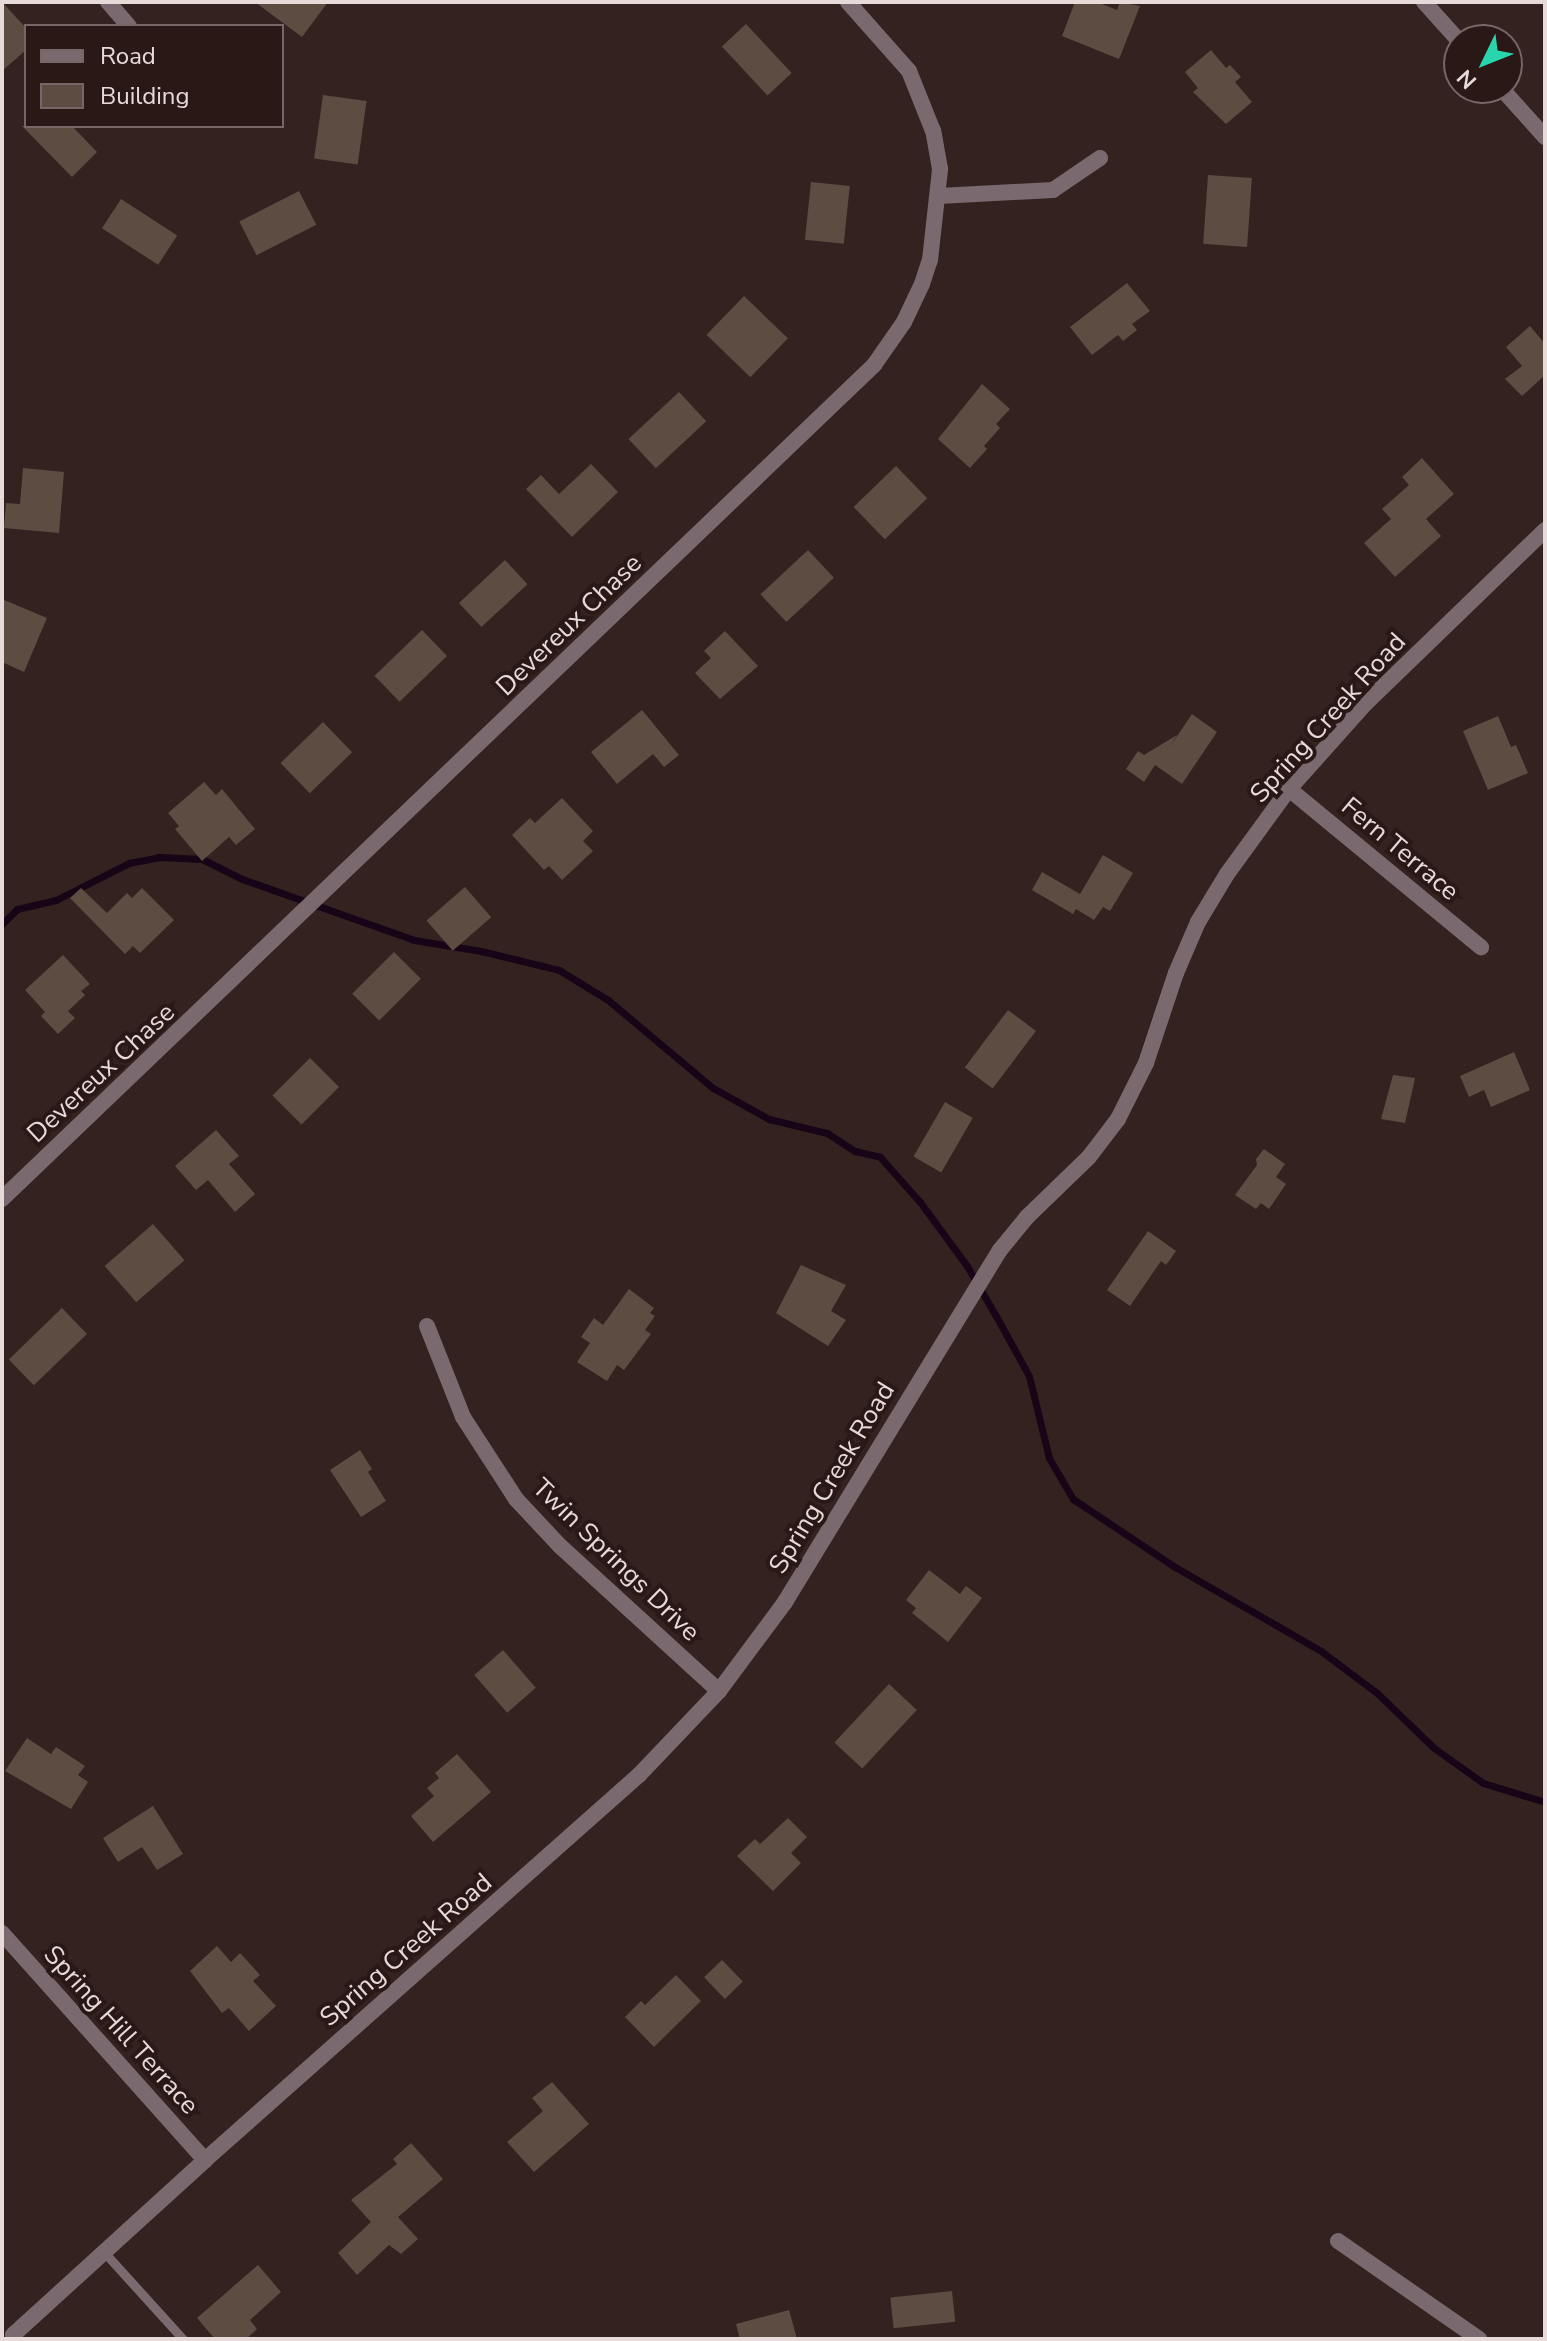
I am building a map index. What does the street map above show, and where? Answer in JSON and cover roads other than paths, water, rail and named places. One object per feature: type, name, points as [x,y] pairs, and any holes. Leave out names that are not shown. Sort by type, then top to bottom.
[{"type":"street","points":[[108,2],[127,24]]},
{"type":"street","name":"Devereux Chase","points":[[2,1199],[874,365],[904,322],[922,284],[930,260],[940,169],[933,131],[909,71],[848,2]]},
{"type":"street","points":[[1424,2],[1444,24]]},
{"type":"street","points":[[1515,104],[1545,137]]},
{"type":"street","points":[[939,196],[1053,190],[1100,158]]},
{"type":"street","name":"Spring Creek Road","points":[[13,2335],[205,2160],[639,1775],[719,1691],[785,1602],[1000,1250],[1027,1217],[1089,1157],[1118,1119],[1146,1063],[1176,973],[1198,922],[1227,874],[1289,789],[1366,703],[1545,530]]},
{"type":"street","name":"Fern Terrace","points":[[1289,789],[1481,947]]},
{"type":"street","name":"Twin Springs Drive","points":[[427,1326],[463,1417],[516,1499],[560,1546],[719,1691]]},
{"type":"street","name":"Spring Hill Terrace","points":[[2,1933],[205,2160]]},
{"type":"street","points":[[1338,2241],[1479,2339]]},
{"type":"lane","points":[[104,2252],[183,2339]]},
{"type":"waterway","points":[[2,924],[17,909],[56,900],[129,863],[159,857],[202,859],[242,879],[414,940],[481,951],[559,970],[608,1000],[713,1088],[769,1119],[827,1133],[855,1151],[880,1157],[920,1202],[967,1266],[996,1316],[1029,1376],[1049,1458],[1073,1499],[1175,1567],[1321,1651],[1377,1693],[1434,1748],[1483,1783],[1545,1802]]}]
